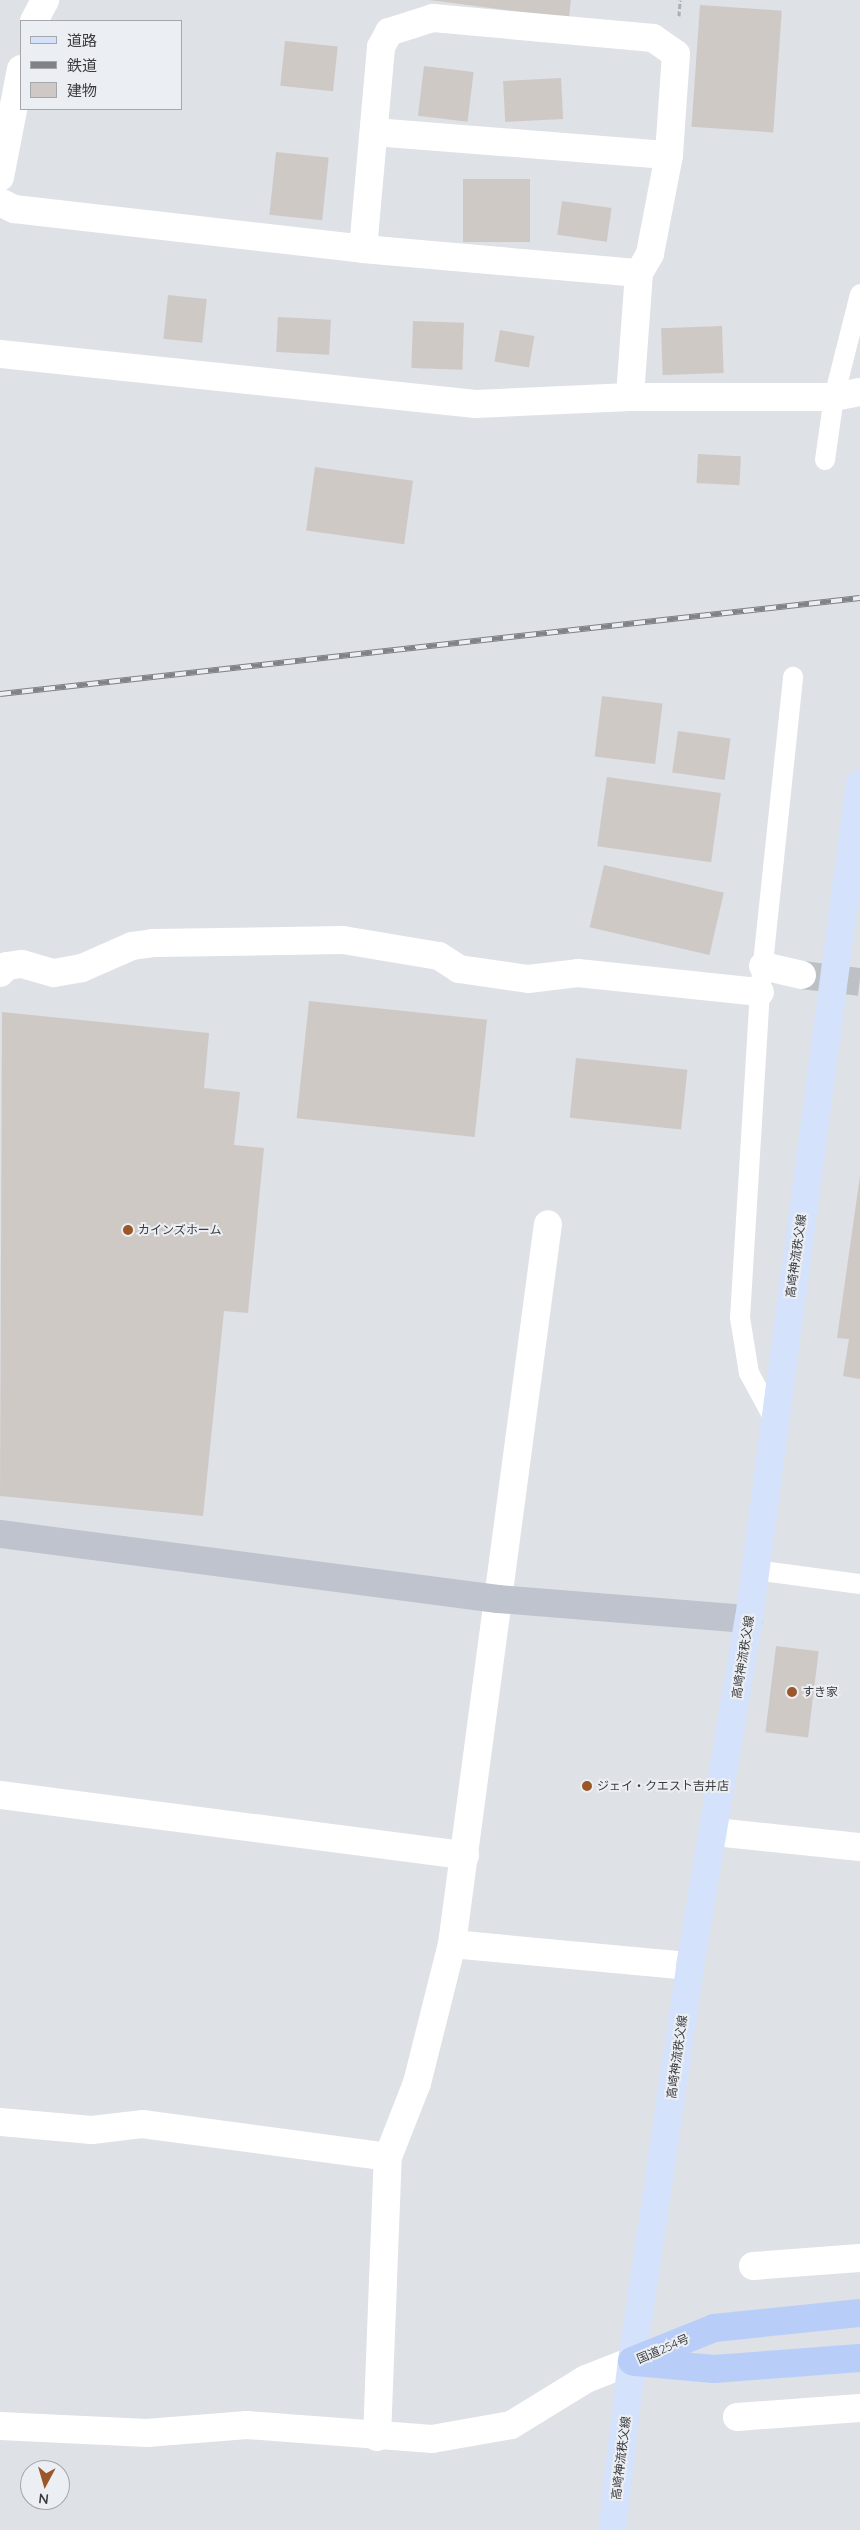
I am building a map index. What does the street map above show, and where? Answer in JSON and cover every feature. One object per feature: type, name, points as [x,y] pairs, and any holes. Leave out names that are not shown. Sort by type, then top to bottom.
[{"type":"highway","name":"国道254号","points":[[632,2362],[714,2328],[860,2313]]},
{"type":"highway","name":"国道254号","points":[[632,2362],[714,2370],[860,2358]]},
{"type":"main road","name":"高崎神流秩父線","points":[[612,2530],[632,2362],[690,1966],[715,1832],[749,1619],[860,783]]},
{"type":"street","points":[[35,20],[45,0]]},
{"type":"street","points":[[364,249],[381,47],[389,32],[434,18],[653,38],[676,54],[669,155],[650,254],[640,273],[630,397]]},
{"type":"street","points":[[0,177],[20,74]]},
{"type":"street","points":[[374,132],[669,155]]},
{"type":"street","points":[[0,202],[14,209],[364,249],[640,273]]},
{"type":"street","points":[[0,354],[475,404],[630,397],[847,394]]},
{"type":"street","points":[[0,973],[7,966],[22,964],[54,973],[82,968],[132,946],[153,943],[343,940],[439,956],[459,969],[528,979],[578,973],[762,979],[802,975]]},
{"type":"street","points":[[377,2437],[388,2157],[417,2083],[452,1944],[548,1224]]},
{"type":"street","points":[[0,1534],[498,1599],[749,1619]]},
{"type":"street","points":[[0,1795],[465,1855]]},
{"type":"street","points":[[715,1832],[860,1847]]},
{"type":"street","points":[[452,1944],[690,1966]]},
{"type":"street","points":[[0,2122],[92,2130],[142,2124],[388,2157]]},
{"type":"street","points":[[753,2266],[860,2258]]},
{"type":"street","points":[[0,2426],[147,2433],[247,2425],[377,2437],[432,2439],[511,2425],[586,2379],[632,2362]]},
{"type":"street","points":[[737,2417],[860,2408]]},
{"type":"lane","points":[[825,460],[847,394],[860,294]]},
{"type":"lane","points":[[774,1420],[749,1373],[740,1318],[762,979],[792,677]]},
{"type":"lane","points":[[755,1570],[860,1584]]},
{"type":"building","points":[[429,0],[571,0],[569,18]]},
{"type":"building","points":[[700,5],[782,11],[773,132],[691,127]]},
{"type":"building","points":[[285,41],[338,47],[333,91],[280,86]]},
{"type":"building","points":[[424,66],[474,72],[468,122],[418,116]]},
{"type":"building","points":[[561,78],[563,119],[505,122],[503,81]]},
{"type":"building","points":[[276,152],[329,158],[322,220],[269,215]]},
{"type":"building","points":[[463,179],[530,179],[530,242],[463,242]]},
{"type":"building","points":[[562,201],[612,208],[607,242],[557,235]]},
{"type":"building","points":[[168,295],[207,299],[202,343],[163,339]]},
{"type":"building","points":[[278,317],[331,320],[329,355],[276,352]]},
{"type":"building","points":[[413,321],[464,323],[462,370],[411,368]]},
{"type":"building","points":[[722,326],[724,373],[663,375],[661,328]]},
{"type":"building","points":[[500,330],[534,336],[529,368],[494,362]]},
{"type":"building","points":[[698,454],[741,456],[739,485],[696,483]]},
{"type":"building","points":[[315,467],[413,481],[404,544],[306,530]]},
{"type":"building","points":[[602,696],[663,703],[655,764],[595,757]]},
{"type":"building","points":[[678,731],[730,738],[725,780],[672,773]]},
{"type":"building","points":[[607,777],[721,793],[711,862],[597,846]]},
{"type":"building","points":[[604,865],[724,893],[709,955],[590,927]]},
{"type":"building","points":[[309,1001],[487,1020],[475,1137],[297,1118]]},
{"type":"building","name":"カインズホーム","points":[[2,1012],[209,1033],[204,1088],[240,1092],[234,1145],[264,1148],[248,1313],[224,1311],[203,1516],[0,1496]]},
{"type":"building","points":[[576,1058],[687,1070],[681,1129],[570,1118]]},
{"type":"building","points":[[860,1176],[860,1379],[843,1376],[849,1339],[837,1338]]},
{"type":"building","name":"すき家","points":[[776,1646],[819,1651],[808,1738],[765,1732]]},
{"type":"tunnel","points":[[802,975],[860,982]]},
{"type":"railway","points":[[0,694],[860,598]]},
{"type":"place","name":"カインズホーム","points":[[128,1230]]},
{"type":"place","name":"すき家","points":[[792,1692]]},
{"type":"place","name":"ジェイ・クエスト吉井店","points":[[587,1786]]}]
